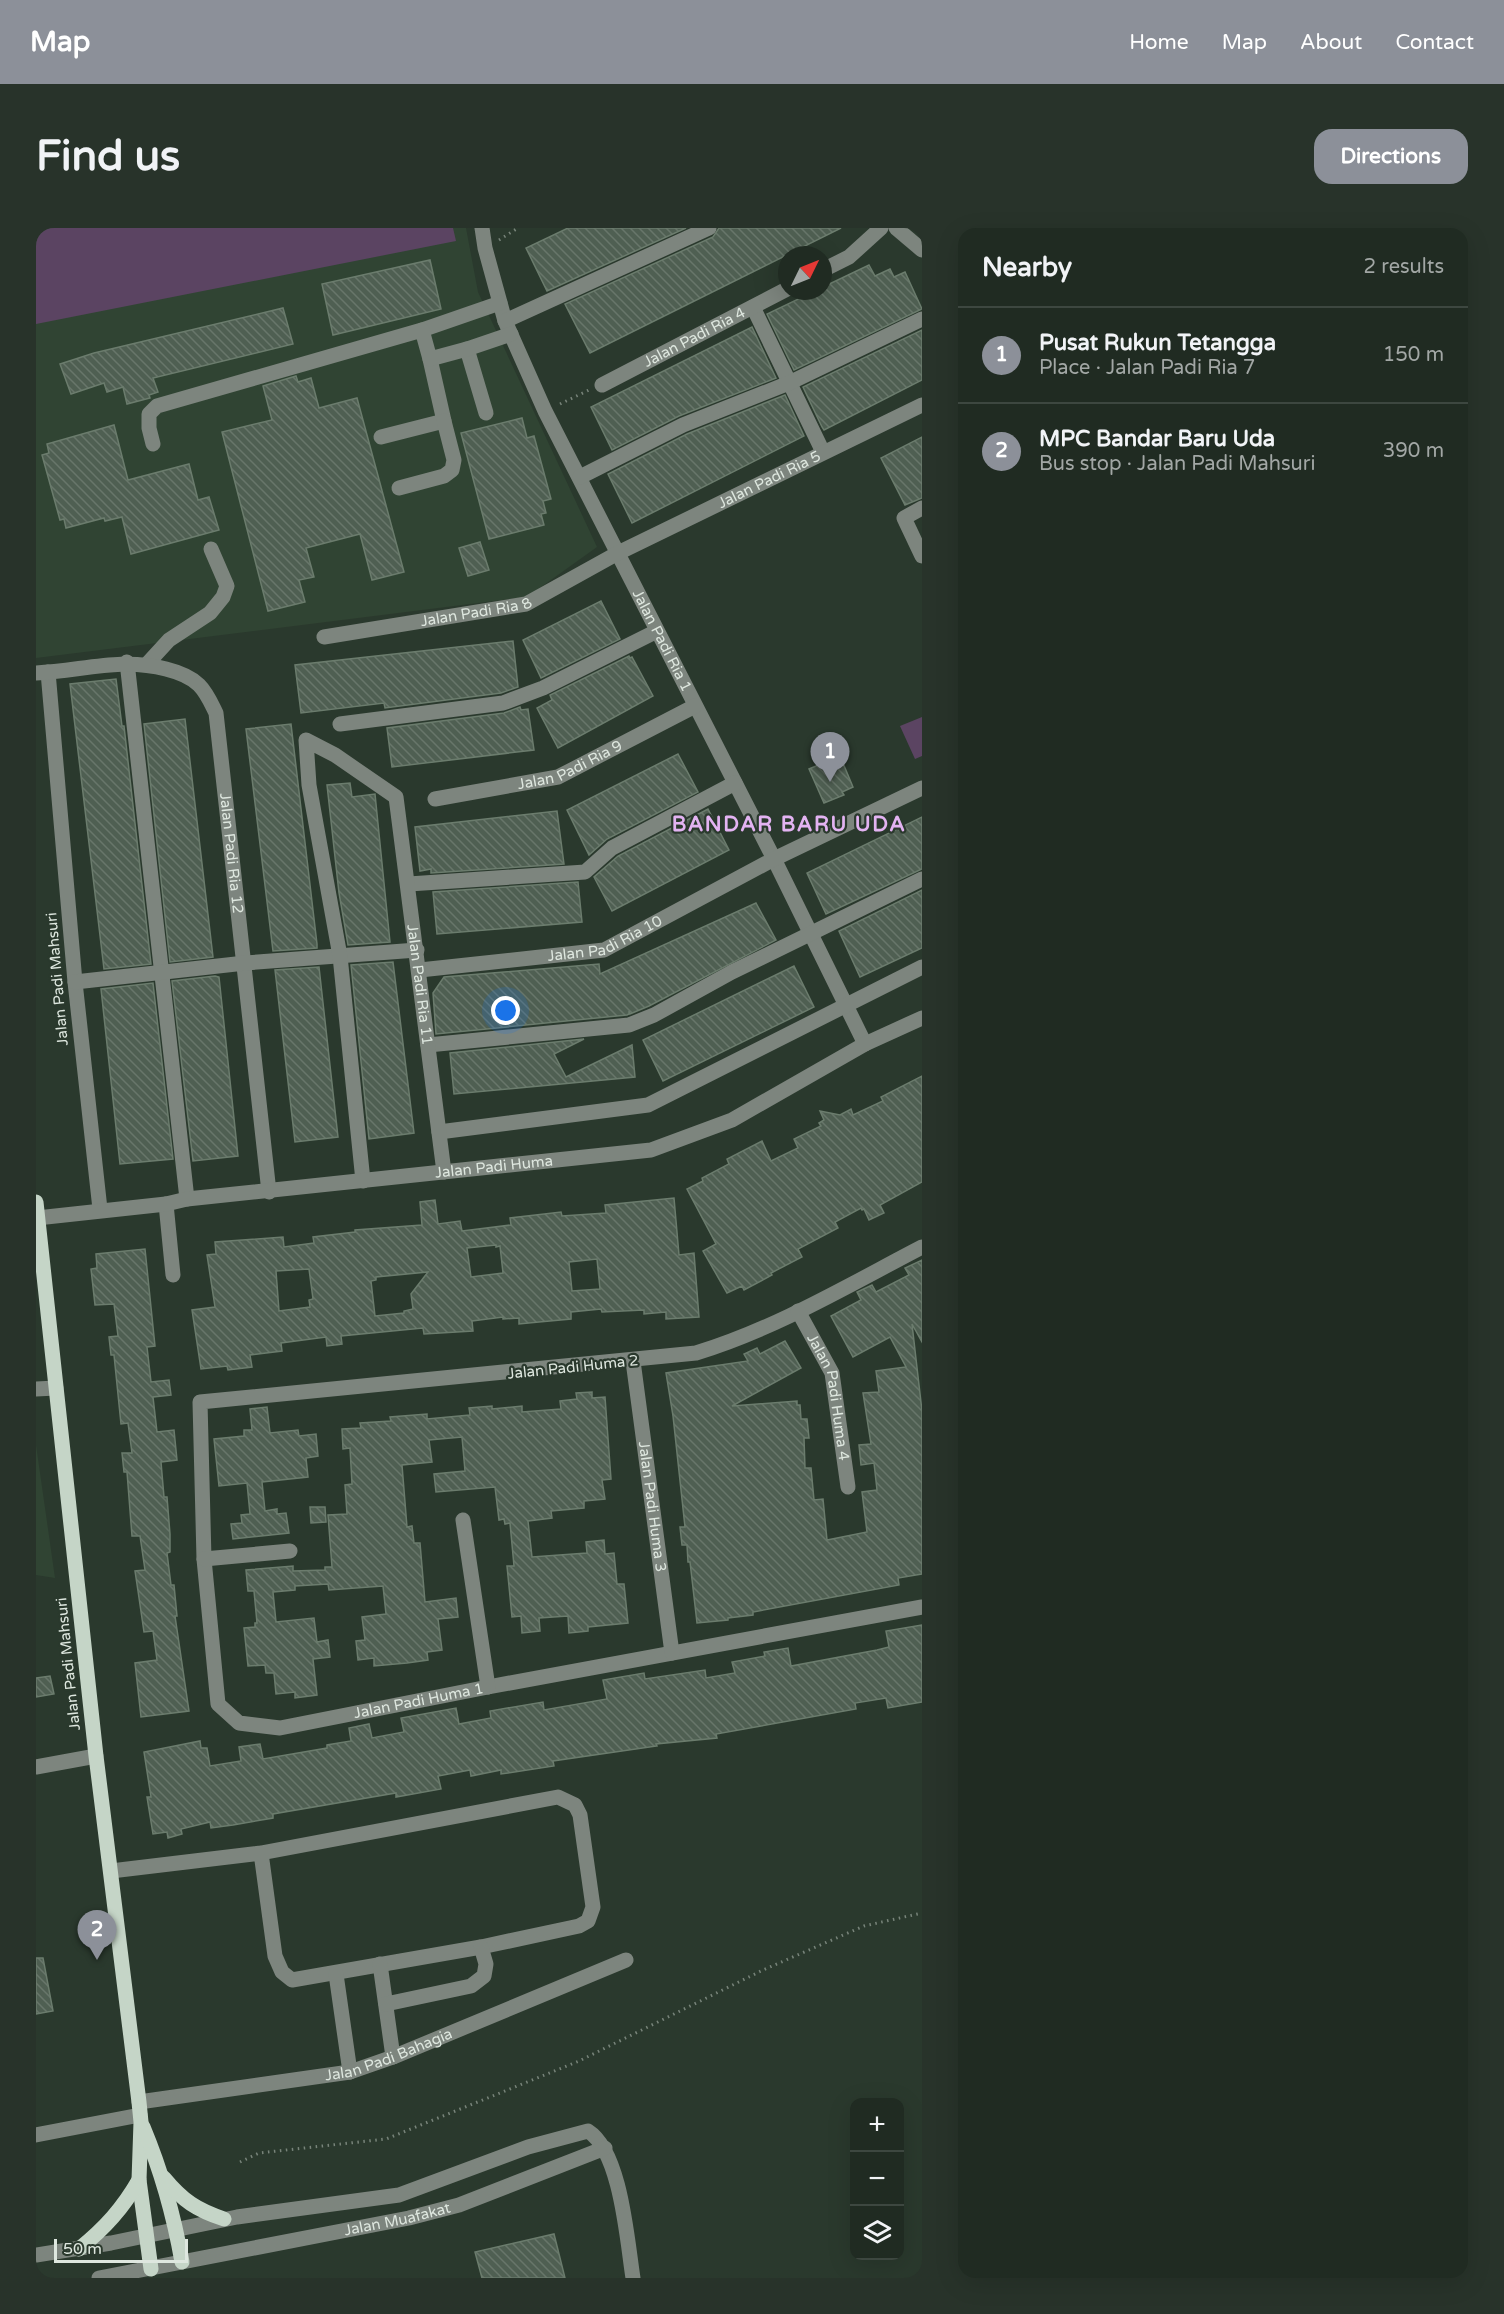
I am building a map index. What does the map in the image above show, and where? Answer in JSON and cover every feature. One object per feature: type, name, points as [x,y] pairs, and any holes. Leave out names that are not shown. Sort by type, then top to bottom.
[{"type":"main road","name":"Jalan Padi Mahsuri","points":[[36,1202],[96,1756],[140,2113],[139,2180],[151,2268]]},
{"type":"main road","name":"Jalan Padi Mahsuri","points":[[140,2113],[162,2176],[177,2230],[182,2262]]},
{"type":"main road","points":[[162,2176],[187,2203],[224,2219]]},
{"type":"main road","points":[[79,2248],[113,2218],[127,2202],[139,2180]]},
{"type":"street","name":"Jalan Padi Ria 1","points":[[482,228],[484,248],[508,327],[545,411],[774,859],[865,1044]]},
{"type":"street","points":[[430,359],[467,349],[709,228]]},
{"type":"street","points":[[832,266],[849,257],[881,228]]},
{"type":"street","points":[[896,228],[922,250]]},
{"type":"street","name":"Jalan Padi Ria 4","points":[[602,385],[778,294]]},
{"type":"street","points":[[153,444],[149,428],[149,414],[157,406],[422,330],[500,303]]},
{"type":"street","points":[[753,307],[824,452]]},
{"type":"street","points":[[580,477],[683,425],[789,383],[922,319]]},
{"type":"street","points":[[399,488],[444,476],[452,470],[454,460],[422,330]]},
{"type":"street","points":[[467,349],[486,413]]},
{"type":"street","name":"Jalan Padi Ria 5","points":[[618,553],[922,405]]},
{"type":"street","points":[[381,437],[444,421]]},
{"type":"street","points":[[922,508],[904,518],[922,556]]},
{"type":"street","points":[[147,664],[169,640],[210,613],[223,597],[227,586],[211,549]]},
{"type":"street","name":"Jalan Padi Ria 8","points":[[324,637],[526,604],[618,553]]},
{"type":"street","points":[[339,724],[503,703],[543,688],[657,630]]},
{"type":"street","points":[[127,662],[164,973],[187,1199]]},
{"type":"street","name":"Jalan Padi Ria 12","points":[[42,673],[127,662],[147,664],[186,676],[198,684],[208,696],[216,713],[269,1192]]},
{"type":"street","name":"Jalan Padi Mahsuri","points":[[42,673],[100,1209]]},
{"type":"street","name":"Jalan Padi Ria 9","points":[[435,799],[558,777],[695,706]]},
{"type":"street","name":"Jalan Padi Ria 11","points":[[340,956],[309,785],[306,740],[335,755],[396,797],[409,884],[444,1172]]},
{"type":"street","points":[[409,884],[585,872],[612,848],[735,783]]},
{"type":"street","name":"Jalan Padi Ria 10","points":[[420,970],[604,950],[774,859],[922,788]]},
{"type":"street","points":[[428,1045],[629,1024],[654,1015],[732,972],[922,879]]},
{"type":"street","points":[[75,982],[245,963],[417,950]]},
{"type":"street","points":[[340,956],[363,1181]]},
{"type":"street","points":[[439,1132],[648,1105],[922,967]]},
{"type":"street","name":"Jalan Padi Huma","points":[[37,1218],[100,1209],[166,1204],[187,1199],[651,1150],[732,1120],[865,1044],[922,1017]]},
{"type":"street","points":[[166,1204],[173,1275]]},
{"type":"street","name":"Jalan Padi Huma 2","points":[[200,1402],[696,1353],[727,1344],[798,1311],[922,1247]]},
{"type":"street","name":"Jalan Padi Huma 4","points":[[798,1311],[832,1373],[848,1487]]},
{"type":"street","name":"Jalan Padi Huma 3","points":[[633,1361],[672,1653]]},
{"type":"street","points":[[36,1389],[56,1388]]},
{"type":"street","name":"Jalan Padi Huma 1","points":[[200,1402],[204,1559],[218,1704],[239,1723],[280,1728],[922,1607]]},
{"type":"street","points":[[463,1520],[488,1687]]},
{"type":"street","points":[[204,1559],[290,1551]]},
{"type":"street","points":[[36,1767],[96,1756]]},
{"type":"street","points":[[111,1871],[261,1853],[558,1797],[575,1805],[580,1815],[593,1907],[588,1921],[579,1926],[481,1947],[292,1980],[282,1972],[275,1956],[261,1853]]},
{"type":"street","points":[[386,2004],[471,1986],[484,1976],[486,1964],[481,1947]]},
{"type":"street","name":"Jalan Padi Bahagia","points":[[36,2134],[350,2072],[393,2057],[626,1960]]},
{"type":"street","points":[[380,1964],[393,2057]]},
{"type":"street","points":[[336,1974],[350,2072]]},
{"type":"street","name":"Jalan Muafakat","points":[[36,2255],[146,2236],[224,2219],[399,2195],[528,2147],[576,2133],[588,2131],[595,2135],[605,2148],[459,2205],[409,2218],[99,2278]]},
{"type":"street","points":[[605,2148],[618,2188],[633,2278]]},
{"type":"path","points":[[545,411],[602,385]]},
{"type":"path","points":[[240,2162],[259,2152],[387,2139],[579,2061],[764,1970],[864,1926],[922,1913]]},
{"type":"shaded area","points":[[36,228],[466,228],[478,292],[597,547],[527,597],[36,658]]},
{"type":"shaded area","points":[[36,228],[453,228],[456,241],[36,324]]},
{"type":"shaded area","points":[[922,717],[922,756],[915,759],[900,726]]},
{"type":"shaded area","points":[[36,1445],[55,1578],[36,1575]]},
{"type":"building","points":[[568,228],[686,228],[547,291],[526,248]]},
{"type":"building","points":[[719,228],[841,228],[805,246],[778,246],[778,259],[590,353],[565,304],[713,237]]},
{"type":"building","points":[[430,260],[441,309],[333,335],[322,284]]},
{"type":"building","points":[[869,265],[875,276],[890,269],[894,277],[905,272],[922,309],[794,370],[767,314],[796,300],[832,300],[832,283]]},
{"type":"building","points":[[283,308],[293,344],[153,378],[158,392],[149,395],[150,398],[127,404],[123,387],[107,392],[104,383],[71,394],[60,364],[94,353]]},
{"type":"building","points":[[752,327],[776,378],[679,416],[612,450],[591,407]]},
{"type":"building","points":[[922,330],[922,380],[824,430],[803,387]]},
{"type":"building","points":[[296,376],[298,382],[311,378],[319,408],[357,398],[404,572],[372,580],[360,534],[306,548],[314,577],[299,580],[305,602],[268,611],[222,432],[272,420],[263,386]]},
{"type":"building","points":[[785,395],[804,436],[632,523],[608,474],[687,434]]},
{"type":"building","points":[[522,418],[527,438],[534,436],[551,499],[543,501],[546,513],[541,514],[544,525],[489,539],[461,433]]},
{"type":"building","points":[[114,425],[128,480],[189,464],[198,500],[209,497],[219,530],[131,554],[122,517],[105,521],[104,518],[66,528],[64,519],[60,520],[42,455],[49,453],[47,444]]},
{"type":"building","points":[[922,437],[922,498],[905,505],[881,458]]},
{"type":"building","points":[[480,542],[489,570],[468,576],[459,548]]},
{"type":"building","points":[[601,601],[620,639],[541,678],[523,640]]},
{"type":"building","points":[[513,641],[518,687],[501,693],[385,708],[384,703],[301,713],[295,665]]},
{"type":"building","points":[[629,656],[632,657],[653,696],[558,748],[537,708],[552,700],[550,695]]},
{"type":"building","points":[[116,679],[122,726],[124,726],[151,964],[104,969],[70,684]]},
{"type":"building","points":[[520,707],[521,710],[528,709],[534,750],[392,767],[387,728],[504,713]]},
{"type":"building","points":[[185,719],[213,957],[170,962],[144,724]]},
{"type":"building","points":[[291,724],[317,948],[273,951],[246,729]]},
{"type":"building","points":[[678,754],[698,792],[607,839],[589,855],[567,810]]},
{"type":"building","points":[[840,756],[853,787],[842,792],[844,795],[824,803],[809,769]]},
{"type":"building","points":[[350,783],[352,797],[375,794],[390,942],[348,945],[339,893],[327,785]]},
{"type":"building","points":[[708,809],[729,850],[612,911],[594,877],[618,856]]},
{"type":"building","points":[[557,811],[564,864],[431,873],[431,869],[420,871],[415,827]]},
{"type":"building","points":[[922,817],[922,869],[826,914],[807,873]]},
{"type":"building","points":[[578,882],[582,922],[437,934],[433,892]]},
{"type":"building","points":[[922,890],[922,948],[860,977],[839,931]]},
{"type":"building","points":[[756,903],[776,940],[630,1014],[629,1011],[627,1015],[436,1034],[433,993],[444,977],[599,964],[600,974]]},
{"type":"building","points":[[393,962],[414,1133],[369,1139],[351,965]]},
{"type":"building","points":[[794,966],[814,1007],[663,1081],[643,1040]]},
{"type":"building","points":[[319,967],[338,1137],[295,1142],[275,970]]},
{"type":"building","points":[[219,977],[238,1156],[193,1161],[172,981]]},
{"type":"building","points":[[153,983],[173,1159],[120,1164],[101,989]]},
{"type":"building","points":[[584,1039],[554,1054],[566,1077],[632,1045],[635,1077],[454,1094],[450,1053]]},
{"type":"building","points":[[922,1076],[922,1182],[880,1205],[884,1213],[869,1220],[864,1209],[861,1208],[835,1222],[838,1228],[798,1249],[802,1257],[744,1290],[742,1286],[727,1293],[703,1251],[716,1244],[687,1189],[729,1164],[727,1159],[762,1141],[771,1161],[798,1148],[794,1139],[821,1126],[819,1123],[824,1120],[820,1111],[840,1115],[851,1109],[853,1115],[883,1101],[881,1097]]},
{"type":"building","points":[[674,1198],[679,1255],[694,1253],[699,1317],[666,1319],[666,1312],[644,1314],[644,1310],[602,1312],[601,1309],[571,1312],[571,1319],[519,1324],[519,1318],[503,1319],[503,1317],[472,1321],[473,1331],[424,1334],[423,1328],[341,1336],[342,1344],[327,1346],[326,1337],[281,1343],[282,1351],[250,1355],[252,1367],[228,1370],[227,1366],[201,1369],[192,1310],[215,1307],[207,1255],[216,1254],[215,1242],[283,1237],[284,1247],[314,1243],[313,1237],[355,1232],[355,1230],[422,1225],[420,1202],[435,1200],[438,1224],[460,1221],[462,1231],[511,1225],[510,1218],[561,1212],[562,1216],[606,1213],[605,1205]],"holes":[[[500,1246],[503,1273],[471,1277],[467,1248]],[[597,1259],[600,1289],[572,1291],[569,1262]],[[309,1269],[313,1299],[309,1300],[310,1307],[279,1311],[276,1271]],[[428,1272],[411,1294],[413,1309],[404,1311],[404,1313],[375,1316],[371,1281],[376,1280],[376,1277]]]},
{"type":"building","points":[[145,1249],[155,1346],[147,1347],[151,1382],[169,1380],[171,1395],[153,1397],[157,1432],[174,1430],[177,1460],[161,1462],[170,1534],[170,1552],[167,1553],[171,1585],[174,1585],[177,1616],[175,1616],[189,1711],[141,1717],[135,1663],[157,1660],[153,1631],[144,1632],[135,1571],[145,1570],[140,1536],[132,1536],[127,1472],[124,1472],[122,1453],[132,1453],[128,1423],[121,1424],[114,1355],[111,1355],[109,1337],[118,1336],[114,1304],[95,1305],[91,1269],[97,1268],[96,1254]]},
{"type":"building","points":[[922,1260],[922,1342],[912,1324],[922,1411],[922,1574],[898,1578],[899,1585],[753,1612],[753,1615],[728,1618],[728,1620],[697,1623],[687,1545],[682,1545],[680,1527],[685,1527],[666,1373],[748,1361],[744,1354],[757,1348],[760,1354],[785,1341],[801,1368],[732,1406],[797,1401],[797,1405],[800,1405],[801,1419],[807,1419],[809,1438],[804,1438],[805,1468],[811,1468],[814,1500],[823,1499],[827,1540],[867,1532],[862,1492],[877,1490],[874,1463],[861,1465],[859,1445],[871,1444],[863,1393],[879,1392],[876,1371],[906,1367],[890,1337],[853,1357],[831,1316],[861,1300],[857,1292],[872,1285],[876,1292],[909,1275],[905,1268]]},
{"type":"building","points":[[592,1392],[592,1398],[605,1397],[611,1479],[602,1480],[605,1499],[584,1501],[584,1508],[551,1511],[552,1518],[528,1521],[532,1557],[587,1553],[586,1542],[604,1540],[605,1554],[614,1553],[617,1584],[624,1584],[628,1623],[588,1627],[588,1631],[569,1633],[568,1616],[539,1618],[540,1631],[522,1633],[521,1616],[512,1617],[507,1566],[514,1566],[510,1523],[505,1524],[504,1519],[499,1520],[495,1487],[436,1492],[434,1474],[465,1471],[462,1437],[429,1440],[432,1462],[402,1465],[407,1527],[412,1526],[414,1543],[420,1543],[425,1602],[456,1598],[458,1617],[438,1619],[442,1650],[427,1652],[428,1660],[407,1663],[374,1666],[374,1658],[358,1660],[356,1641],[365,1640],[362,1617],[386,1614],[383,1586],[329,1590],[328,1584],[295,1586],[295,1590],[273,1592],[276,1622],[314,1618],[317,1642],[328,1640],[330,1657],[313,1659],[317,1695],[295,1698],[295,1692],[276,1694],[274,1673],[266,1673],[265,1665],[248,1666],[244,1628],[255,1627],[257,1623],[254,1591],[248,1591],[246,1570],[293,1566],[293,1571],[325,1570],[325,1567],[332,1567],[328,1515],[347,1514],[345,1485],[352,1484],[350,1448],[343,1449],[342,1429],[361,1428],[360,1423],[391,1421],[390,1417],[427,1414],[427,1419],[470,1415],[469,1408],[492,1406],[492,1409],[522,1406],[522,1412],[561,1409],[560,1401],[577,1399],[576,1393]]},
{"type":"building","points":[[267,1407],[270,1433],[298,1430],[299,1436],[316,1434],[318,1456],[306,1458],[308,1477],[262,1482],[265,1511],[277,1509],[277,1514],[286,1513],[289,1533],[233,1539],[231,1524],[242,1523],[241,1515],[250,1514],[247,1483],[219,1486],[214,1439],[244,1436],[244,1430],[252,1430],[250,1409]]},
{"type":"building","points":[[310,1507],[325,1507],[326,1522],[311,1523]]},
{"type":"building","points":[[922,1625],[922,1702],[888,1708],[886,1698],[855,1703],[856,1709],[716,1734],[717,1738],[656,1744],[657,1746],[553,1761],[554,1766],[501,1774],[501,1770],[471,1776],[470,1770],[438,1776],[441,1789],[396,1797],[396,1793],[273,1814],[273,1818],[233,1825],[211,1828],[210,1822],[181,1829],[182,1834],[168,1838],[167,1832],[153,1834],[147,1797],[151,1797],[144,1752],[200,1741],[201,1748],[207,1748],[210,1766],[241,1761],[239,1747],[260,1744],[263,1759],[327,1748],[327,1745],[351,1741],[349,1728],[369,1724],[372,1738],[404,1732],[401,1718],[456,1708],[459,1724],[491,1718],[490,1711],[543,1702],[544,1710],[607,1699],[603,1680],[644,1673],[645,1679],[705,1670],[706,1678],[735,1673],[732,1662],[765,1656],[764,1652],[788,1648],[791,1666],[877,1650],[889,1647],[886,1631]]},
{"type":"building","points":[[50,1676],[54,1694],[36,1697],[36,1678]]},
{"type":"building","points":[[36,1958],[43,1958],[53,2011],[36,2014]]},
{"type":"building","points":[[554,2234],[565,2278],[482,2278],[475,2252]]},
{"type":"place","name":"Pusat Rukun Tetangga","points":[[830,782]]},
{"type":"place","name":"MPC Bandar Baru Uda","points":[[97,1960]]},
{"type":"district","name":"BANDAR BARU UDA","points":[[789,824]]}]
